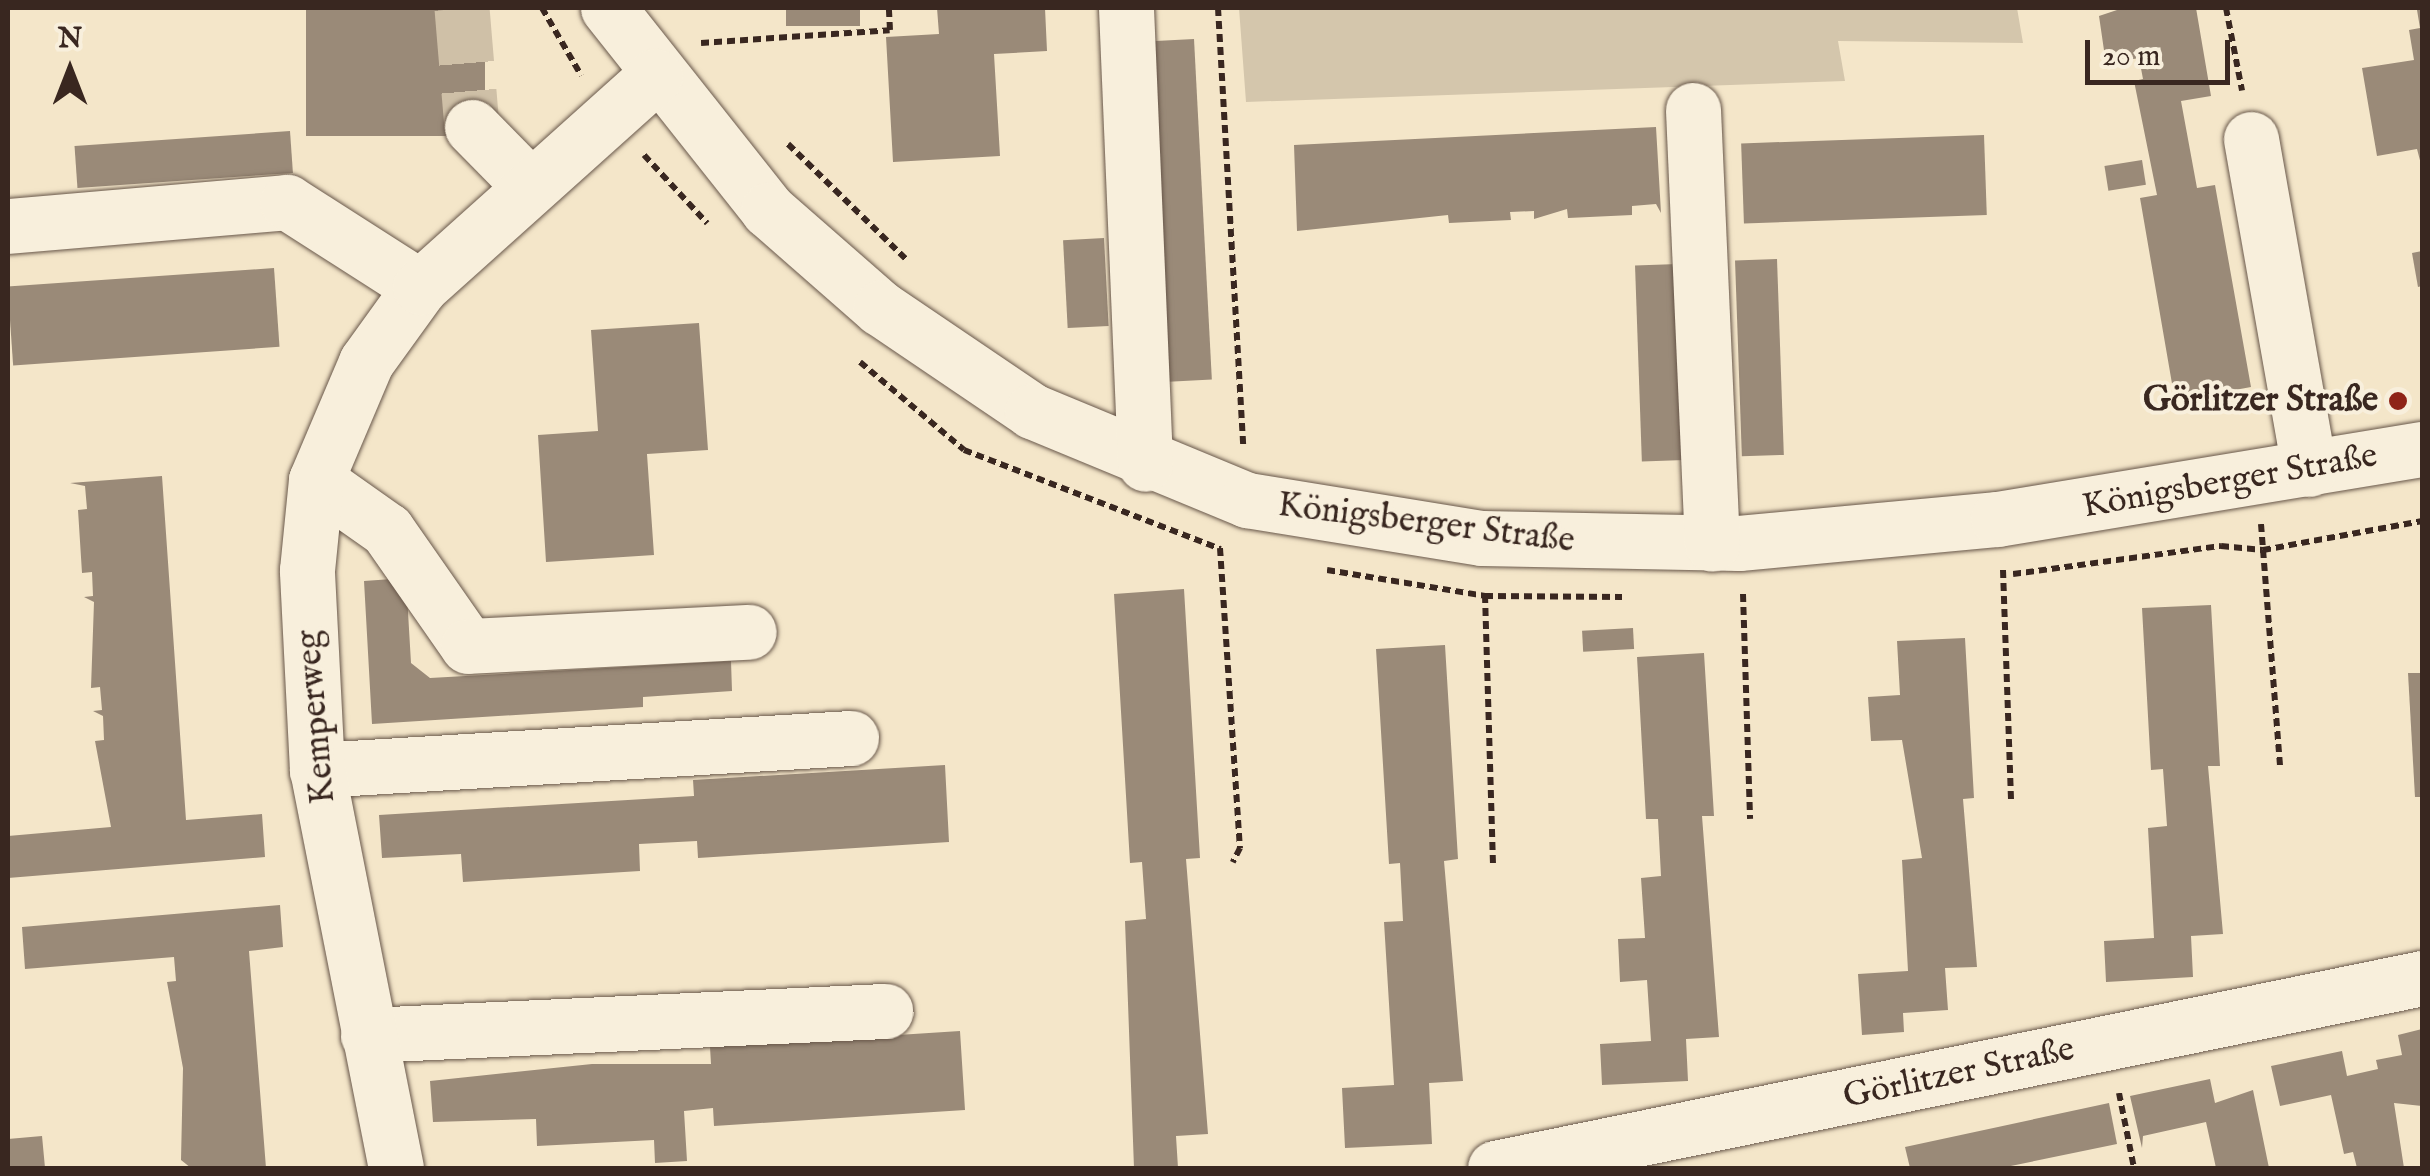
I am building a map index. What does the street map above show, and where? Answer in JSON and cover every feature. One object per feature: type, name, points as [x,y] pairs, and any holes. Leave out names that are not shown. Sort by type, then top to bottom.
[{"type":"street","name":"Königsberger Straße","points":[[608,8],[655,76],[768,210],[880,308],[1032,411],[1145,464],[1229,467],[1482,538],[1725,544],[1998,519],[2422,450]]},
{"type":"street","points":[[1126,8],[1145,464]]},
{"type":"street","name":"Kemperweg","points":[[396,1168],[317,770],[307,570],[316,480],[366,362],[420,287],[607,115],[655,76]]},
{"type":"street","points":[[1693,110],[1725,544]]},
{"type":"street","points":[[472,127],[530,186]]},
{"type":"street","points":[[2251,139],[2284,473]]},
{"type":"street","points":[[8,226],[287,202],[420,287]]},
{"type":"street","points":[[316,480],[387,530],[468,646],[749,632]]},
{"type":"street","points":[[317,770],[851,738]]},
{"type":"street","name":"Görlitzer Straße","points":[[1495,1168],[2422,978]]},
{"type":"street","points":[[368,1036],[884,1011]]},
{"type":"path","points":[[542,8],[607,115]]},
{"type":"path","points":[[704,41],[890,30],[889,8]]},
{"type":"path","points":[[1218,8],[1240,848],[1233,862]]},
{"type":"path","points":[[2226,8],[2251,139]]},
{"type":"path","points":[[696,30],[714,57]]},
{"type":"path","points":[[774,129],[910,265]]},
{"type":"path","points":[[2280,767],[2284,473]]},
{"type":"path","points":[[1998,519],[2011,802]]},
{"type":"path","points":[[1482,538],[1494,867]]},
{"type":"path","points":[[1725,544],[1756,806],[1750,819]]},
{"type":"path","points":[[2108,1043],[2134,1168]]},
{"type":"shaded area","points":[[1239,8],[2017,8],[2023,43],[1838,41],[1845,81],[1246,102]]},
{"type":"building","points":[[306,8],[485,8],[485,136],[306,136]]},
{"type":"building","points":[[786,8],[860,8],[860,26],[786,26]]},
{"type":"building","points":[[937,8],[1045,8],[1047,51],[994,54],[1000,156],[893,162],[886,37],[939,34]]},
{"type":"building","points":[[2123,8],[2196,8],[2211,96],[2181,101],[2197,188],[2215,185],[2251,387],[2175,401],[2140,198],[2157,195],[2134,81],[2143,79],[2139,58],[2106,64],[2099,16]]},
{"type":"building","points":[[2405,8],[2422,8],[2422,168],[2417,149],[2377,156],[2362,68],[2414,60],[2409,30],[2420,28],[2417,10]]},
{"type":"building","points":[[1194,39],[1212,380],[1169,382],[1151,41]]},
{"type":"building","points":[[1656,127],[1661,213],[1656,204],[1632,206],[1632,215],[1568,218],[1567,209],[1534,219],[1534,211],[1510,212],[1511,220],[1449,223],[1448,215],[1297,231],[1294,145]]},
{"type":"building","points":[[290,131],[293,173],[77,188],[75,146]]},
{"type":"building","points":[[1984,135],[1987,215],[1744,223],[1741,143]]},
{"type":"building","points":[[2142,160],[2146,185],[2108,191],[2104,166]]},
{"type":"building","points":[[1104,238],[1109,326],[1068,328],[1063,240]]},
{"type":"building","points":[[2422,251],[2422,286],[2418,287],[2412,253]]},
{"type":"building","points":[[1777,259],[1784,455],[1742,456],[1735,260]]},
{"type":"building","points":[[1678,264],[1685,460],[1642,461],[1635,266]]},
{"type":"building","points":[[274,268],[280,347],[13,365],[8,287]]},
{"type":"building","points":[[699,323],[708,450],[647,454],[654,555],[546,562],[538,435],[598,431],[591,330]]},
{"type":"building","points":[[162,476],[186,820],[262,814],[265,857],[8,878],[8,836],[111,827],[95,741],[104,740],[103,716],[93,711],[102,710],[100,687],[91,688],[94,602],[84,597],[93,596],[92,572],[82,573],[78,510],[87,509],[85,486],[70,483]]},
{"type":"building","points":[[406,578],[411,663],[430,678],[731,661],[732,691],[643,697],[643,707],[372,724],[364,581]]},
{"type":"building","points":[[1184,589],[1200,858],[1186,859],[1208,1134],[1176,1136],[1178,1168],[1134,1168],[1125,921],[1146,919],[1142,862],[1130,863],[1114,594]]},
{"type":"building","points":[[2211,605],[2220,766],[2208,766],[2223,934],[2191,936],[2193,977],[2106,982],[2104,941],[2154,938],[2148,828],[2167,826],[2163,769],[2151,770],[2142,608]]},
{"type":"building","points":[[1633,628],[1634,649],[1583,652],[1582,631]]},
{"type":"building","points":[[1965,638],[1974,798],[1963,799],[1977,967],[1945,968],[1948,1010],[1903,1013],[1904,1032],[1862,1035],[1858,974],[1908,971],[1902,860],[1922,858],[1902,740],[1871,741],[1868,697],[1900,695],[1897,641]]},
{"type":"building","points":[[1445,645],[1458,859],[1444,861],[1463,1081],[1429,1083],[1432,1144],[1345,1148],[1342,1088],[1394,1085],[1384,922],[1403,921],[1400,863],[1389,864],[1376,649]]},
{"type":"building","points":[[1704,653],[1714,816],[1702,816],[1719,1037],[1686,1039],[1688,1081],[1602,1085],[1600,1044],[1651,1041],[1647,980],[1620,982],[1618,939],[1645,938],[1641,878],[1661,876],[1658,819],[1646,819],[1637,657]]},
{"type":"building","points":[[2408,673],[2422,673],[2422,797],[2415,797]]},
{"type":"building","points":[[945,765],[949,842],[698,858],[697,841],[639,844],[640,871],[463,882],[461,854],[382,858],[379,815],[694,796],[693,780]]},
{"type":"building","points":[[280,905],[283,947],[249,951],[266,1168],[191,1168],[181,1160],[183,1068],[167,982],[176,981],[174,957],[25,969],[22,927]]},
{"type":"building","points":[[2422,1029],[2422,1106],[2394,1103],[2404,1168],[2357,1168],[2353,1152],[2344,1154],[2331,1095],[2280,1106],[2271,1066],[2342,1051],[2347,1076],[2378,1069],[2376,1060],[2402,1055],[2398,1035]]},
{"type":"building","points":[[960,1031],[965,1110],[714,1126],[713,1108],[684,1111],[687,1161],[655,1163],[654,1140],[537,1146],[536,1119],[433,1122],[430,1081],[592,1064],[711,1064],[710,1047]]},
{"type":"building","points":[[2210,1079],[2215,1103],[2253,1090],[2269,1168],[2216,1168],[2206,1122],[2143,1136],[2142,1148],[2130,1096]]},
{"type":"building","points":[[2109,1103],[2117,1144],[2001,1168],[1910,1168],[1905,1147]]},
{"type":"building","points":[[42,1136],[45,1168],[8,1168],[8,1139]]},
{"type":"tunnel","points":[[462,8],[472,127]]},
{"type":"place","name":"Görlitzer Straße","points":[[2398,401]]}]
